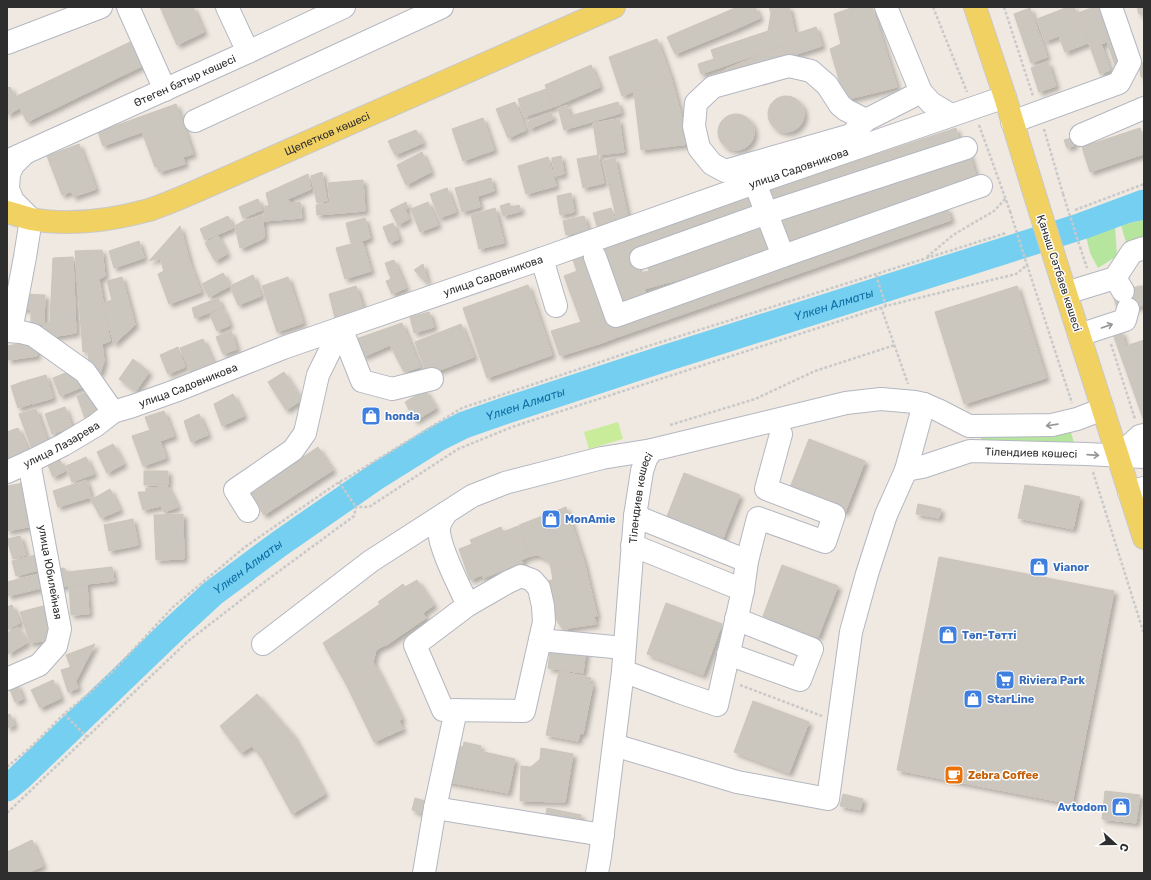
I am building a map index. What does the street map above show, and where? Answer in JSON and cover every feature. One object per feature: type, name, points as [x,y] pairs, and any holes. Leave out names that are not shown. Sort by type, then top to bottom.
[{"type":"main road","name":"Щепетков көшесі","points":[[7,212],[31,219],[80,222],[149,210],[192,193],[614,7]]},
{"type":"main road","name":"Қаныш Сәтбаев көшесі","points":[[975,7],[1005,97],[1118,456],[1137,490],[1144,538]]},
{"type":"street","points":[[7,43],[101,7]]},
{"type":"street","points":[[128,7],[165,90]]},
{"type":"street","points":[[227,7],[248,52]]},
{"type":"street","name":"Өтеген батыр көшесі","points":[[31,219],[13,201],[8,189],[10,174],[16,157],[344,7]]},
{"type":"street","points":[[195,121],[442,7]]},
{"type":"street","points":[[886,7],[921,92],[931,103],[951,115]]},
{"type":"street","points":[[1012,122],[1119,83],[1130,62],[1111,7]]},
{"type":"street","points":[[866,120],[846,110],[840,105],[827,86],[811,71],[789,66],[713,87],[696,103],[694,126],[699,148],[712,164],[725,171],[851,135],[866,120],[921,92]]},
{"type":"street","name":"улица Садовникова","points":[[113,412],[168,394],[283,348],[1005,97]]},
{"type":"street","points":[[1081,135],[1144,108]]},
{"type":"street","points":[[641,258],[767,214],[966,148]]},
{"type":"street","points":[[755,183],[783,256]]},
{"type":"street","points":[[595,257],[616,316],[981,186]]},
{"type":"street","points":[[31,219],[25,258],[9,331],[33,335],[85,372],[113,412]]},
{"type":"street","points":[[1079,335],[1125,320],[1122,293],[1132,252],[1144,248]]},
{"type":"street","points":[[541,259],[546,269],[556,306]]},
{"type":"street","points":[[1066,293],[1092,285],[1122,293]]},
{"type":"street","points":[[341,328],[362,381],[392,389],[432,379]]},
{"type":"street","points":[[248,511],[235,490],[293,450],[305,433],[318,375],[341,328]]},
{"type":"street","name":"Тілендиев көшесі","points":[[597,873],[623,670],[635,516],[642,471],[646,459],[652,450],[846,403],[881,399],[919,403],[938,410],[969,426],[1052,426],[1077,419],[1103,408]]},
{"type":"street","points":[[614,745],[736,782],[828,799],[851,632],[867,574],[886,516],[906,470],[919,403]]},
{"type":"street","name":"улица Лазарева","points":[[7,472],[29,462],[95,426],[113,412]]},
{"type":"street","name":"Тілендиев көшесі","points":[[969,426],[970,451],[1118,456],[1143,443]]},
{"type":"street","points":[[623,670],[717,705],[743,590],[747,561],[781,434]]},
{"type":"street","points":[[263,644],[371,561],[472,496],[506,484],[602,458],[652,450]]},
{"type":"street","points":[[906,470],[922,467],[970,451]]},
{"type":"street","name":"улица Юбилейная","points":[[7,679],[39,665],[56,646],[60,629],[29,462]]},
{"type":"street","points":[[758,518],[825,542],[834,516],[766,489]]},
{"type":"street","points":[[446,513],[439,526],[440,542],[468,605]]},
{"type":"street","points":[[635,516],[747,561]]},
{"type":"street","points":[[632,545],[743,590]]},
{"type":"street","points":[[521,576],[532,580],[539,588],[543,606],[544,622],[540,640],[524,711],[443,710],[415,645],[468,605],[521,576]]},
{"type":"street","points":[[728,654],[800,680],[812,649],[736,619]]},
{"type":"street","points":[[540,640],[624,648]]},
{"type":"street","points":[[424,873],[456,710]]},
{"type":"street","points":[[436,808],[603,835]]},
{"type":"path","points":[[933,7],[973,108],[1006,198],[1074,408]]},
{"type":"path","points":[[1075,210],[1144,184]]},
{"type":"path","points":[[1063,194],[1092,285]]},
{"type":"path","points":[[926,258],[953,235],[994,211],[1006,198]]},
{"type":"path","points":[[7,767],[32,746],[64,714],[115,669],[173,607],[245,547],[339,482],[462,408],[642,348],[1006,233]]},
{"type":"path","points":[[876,275],[886,306]]},
{"type":"path","points":[[881,307],[919,403]]},
{"type":"path","points":[[1105,326],[1143,443]]},
{"type":"path","points":[[665,427],[755,399],[815,371],[895,345]]},
{"type":"path","points":[[1091,465],[1144,634]]},
{"type":"path","points":[[339,482],[356,507]]},
{"type":"path","points":[[723,679],[838,722]]},
{"type":"path","points":[[64,714],[87,737]]},
{"type":"path","points":[[7,813],[54,769]]},
{"type":"green space","points":[[1144,220],[1144,240],[1127,246],[1121,225]]},
{"type":"green space","points":[[1115,226],[1117,256],[1098,268],[1090,253],[1086,236],[1108,227]]},
{"type":"green space","points":[[618,422],[623,439],[589,449],[584,432]]},
{"type":"green space","points":[[981,431],[1071,432],[1075,447],[981,445]]},
{"type":"water","points":[[1144,192],[1144,220],[1108,227],[1100,206]]},
{"type":"building","points":[[160,7],[193,7],[204,32],[177,45]]},
{"type":"building","points":[[737,7],[755,7],[760,18],[736,29],[728,11]]},
{"type":"building","points":[[769,7],[787,7],[771,13]]},
{"type":"building","points":[[789,7],[795,34],[788,44],[701,74],[698,64],[714,59],[711,50],[768,31],[771,13]]},
{"type":"building","points":[[854,7],[872,7],[897,87],[845,100],[830,49],[841,44],[834,14]]},
{"type":"building","points":[[1068,7],[1074,7],[1088,43],[1065,52],[1059,36],[1045,41],[1037,19]]},
{"type":"building","points":[[1094,7],[1108,7],[1127,61],[1115,65],[1107,42],[1101,44],[1110,70],[1100,74],[1078,13]]},
{"type":"building","points":[[1137,7],[1144,7],[1144,18],[1142,13],[1139,14]]},
{"type":"building","points":[[1030,8],[1047,57],[1031,63],[1014,14]]},
{"type":"building","points":[[728,11],[736,29],[675,54],[667,37]]},
{"type":"building","points":[[816,27],[822,46],[730,75],[726,69],[788,44],[795,34]]},
{"type":"building","points":[[657,39],[671,78],[622,96],[609,57]]},
{"type":"building","points":[[130,42],[142,66],[27,122],[20,108],[7,115],[7,88],[10,87],[15,97]]},
{"type":"building","points":[[1048,62],[1056,86],[1039,92],[1031,68]]},
{"type":"building","points":[[1144,62],[1144,77],[1141,77],[1139,63]]},
{"type":"building","points":[[591,65],[600,87],[554,107],[545,85]]},
{"type":"building","points":[[671,78],[689,144],[641,150],[634,92]]},
{"type":"building","points":[[546,89],[553,107],[524,117],[518,99]]},
{"type":"building","points":[[790,96],[799,101],[803,107],[803,121],[799,127],[790,132],[782,132],[773,127],[769,121],[768,110],[773,101],[779,97]]},
{"type":"building","points":[[515,102],[526,130],[508,138],[496,109]]},
{"type":"building","points":[[618,102],[621,113],[564,130],[558,108],[567,105],[570,116]]},
{"type":"building","points":[[176,104],[193,154],[183,157],[185,164],[159,172],[157,166],[155,167],[142,132],[103,146],[98,132]]},
{"type":"building","points":[[551,113],[553,119],[529,129],[527,122]]},
{"type":"building","points":[[740,114],[749,119],[753,125],[753,139],[749,145],[740,150],[732,150],[723,145],[719,139],[718,128],[723,119],[729,115]]},
{"type":"building","points":[[483,118],[494,150],[463,161],[452,129]]},
{"type":"building","points":[[619,119],[624,152],[598,155],[593,123]]},
{"type":"building","points":[[956,128],[959,142],[768,205],[765,191]]},
{"type":"building","points":[[1140,128],[1144,141],[1144,154],[1090,172],[1082,147]]},
{"type":"building","points":[[416,130],[423,143],[395,155],[388,141]]},
{"type":"building","points":[[1072,138],[1075,145],[1067,148],[1064,140]]},
{"type":"building","points":[[79,144],[96,189],[73,197],[72,191],[62,195],[47,156]]},
{"type":"building","points":[[422,152],[431,172],[406,185],[397,165]]},
{"type":"building","points":[[969,153],[977,179],[783,243],[775,218]]},
{"type":"building","points":[[598,155],[604,183],[583,188],[577,159]]},
{"type":"building","points":[[561,156],[564,174],[555,176],[552,158]]},
{"type":"building","points":[[548,157],[556,186],[526,194],[518,166]]},
{"type":"building","points":[[615,158],[628,217],[617,220],[603,161]]},
{"type":"building","points":[[322,172],[327,201],[317,203],[311,176]]},
{"type":"building","points":[[308,174],[311,189],[288,199],[290,203],[300,202],[302,218],[264,221],[265,206],[269,206],[266,193]]},
{"type":"building","points":[[491,178],[494,191],[478,196],[474,183]]},
{"type":"building","points":[[363,180],[365,211],[317,215],[316,205],[330,203],[328,183]]},
{"type":"building","points":[[474,183],[480,207],[462,212],[455,188]]},
{"type":"building","points":[[447,188],[456,212],[439,218],[430,194]]},
{"type":"building","points":[[571,193],[574,212],[560,215],[557,196]]},
{"type":"building","points":[[753,194],[760,211],[634,253],[629,239]]},
{"type":"building","points":[[258,199],[262,210],[243,218],[239,207]]},
{"type":"building","points":[[406,202],[408,208],[405,209],[409,219],[398,225],[390,210]]},
{"type":"building","points":[[428,202],[438,225],[420,232],[411,209]]},
{"type":"building","points":[[509,203],[511,207],[519,205],[521,211],[503,216],[500,206]]},
{"type":"building","points":[[495,208],[504,243],[479,249],[471,215]]},
{"type":"building","points":[[611,208],[615,221],[597,226],[593,213]]},
{"type":"building","points":[[947,208],[951,220],[615,338],[611,326]]},
{"type":"building","points":[[263,215],[264,238],[240,248],[235,226],[243,221]]},
{"type":"building","points":[[228,216],[233,228],[205,240],[200,229]]},
{"type":"building","points":[[584,216],[588,230],[566,235],[563,221]]},
{"type":"building","points":[[365,218],[370,238],[351,243],[346,223]]},
{"type":"building","points":[[393,223],[399,239],[389,243],[383,227]]},
{"type":"building","points":[[180,226],[190,263],[164,271],[160,258],[149,261]]},
{"type":"building","points":[[771,226],[778,253],[644,289],[639,273],[649,271],[646,259]]},
{"type":"building","points":[[218,236],[227,254],[215,261],[205,243]]},
{"type":"building","points":[[629,239],[646,294],[633,298],[635,305],[619,310],[600,249]]},
{"type":"building","points":[[139,241],[144,258],[114,268],[109,251]]},
{"type":"building","points":[[362,241],[371,271],[345,279],[336,248]]},
{"type":"building","points":[[102,250],[105,276],[99,279],[110,341],[102,344],[104,361],[100,374],[89,368],[88,351],[83,352],[75,251]]},
{"type":"building","points":[[587,255],[615,338],[602,343],[573,260]]},
{"type":"building","points":[[73,257],[76,333],[45,338],[43,326],[50,321],[53,258]]},
{"type":"building","points":[[394,260],[406,288],[392,294],[386,281],[391,279],[385,263]]},
{"type":"building","points":[[190,263],[201,292],[169,304],[158,274]]},
{"type":"building","points":[[423,264],[428,284],[414,270]]},
{"type":"building","points":[[577,271],[602,343],[560,356],[551,331],[581,322],[564,276]]},
{"type":"building","points":[[223,273],[230,286],[209,297],[202,284]]},
{"type":"building","points":[[253,275],[261,296],[238,305],[230,286]]},
{"type":"building","points":[[122,277],[135,325],[114,344],[103,303],[112,300],[107,281]]},
{"type":"building","points":[[288,277],[303,323],[277,332],[262,286]]},
{"type":"building","points":[[528,285],[552,355],[487,378],[463,308]]},
{"type":"building","points":[[356,286],[364,310],[335,318],[329,294]]},
{"type":"building","points":[[1017,286],[1046,378],[964,404],[935,312]]},
{"type":"building","points":[[1139,286],[1144,286],[1144,305],[1118,312],[1113,294]]},
{"type":"building","points":[[22,294],[45,295],[44,324],[31,323],[31,309],[21,309]]},
{"type":"building","points":[[218,298],[222,308],[195,318],[192,308]]},
{"type":"building","points":[[223,309],[230,325],[217,331],[210,315]]},
{"type":"building","points":[[429,312],[434,327],[414,333],[410,317]]},
{"type":"building","points":[[402,323],[420,367],[404,372],[390,345],[363,357],[356,339]]},
{"type":"building","points":[[461,324],[474,357],[427,375],[415,342]]},
{"type":"building","points":[[231,331],[237,349],[223,354],[216,337]]},
{"type":"building","points":[[1121,331],[1126,346],[1144,340],[1144,421],[1113,334]]},
{"type":"building","points":[[203,339],[215,366],[192,376],[180,348]]},
{"type":"building","points":[[35,341],[37,356],[8,360],[7,346]]},
{"type":"building","points":[[178,347],[185,367],[168,374],[160,355]]},
{"type":"building","points":[[133,359],[149,372],[136,391],[119,379]]},
{"type":"building","points":[[73,370],[87,385],[60,396],[53,378]]},
{"type":"building","points":[[284,372],[302,400],[286,410],[268,382]]},
{"type":"building","points":[[46,375],[53,398],[32,404],[25,381]]},
{"type":"building","points":[[24,381],[31,404],[18,408],[11,386]]},
{"type":"building","points":[[93,390],[103,418],[87,424],[77,396]]},
{"type":"building","points":[[425,390],[436,408],[415,421],[405,402]]},
{"type":"building","points":[[233,394],[244,416],[222,426],[214,404]]},
{"type":"building","points":[[65,407],[72,427],[52,434],[45,414]]},
{"type":"building","points":[[36,409],[48,443],[32,449],[19,414]]},
{"type":"building","points":[[164,411],[174,436],[160,441],[166,458],[143,466],[132,436],[150,430],[145,417]]},
{"type":"building","points":[[199,414],[208,435],[191,442],[184,421]]},
{"type":"building","points":[[18,428],[28,450],[9,459],[7,454],[7,432]]},
{"type":"building","points":[[809,439],[865,461],[845,512],[789,490]]},
{"type":"building","points":[[113,444],[124,464],[107,473],[97,452]]},
{"type":"building","points":[[318,447],[333,470],[264,515],[250,493]]},
{"type":"building","points":[[86,457],[94,474],[72,482],[66,466]]},
{"type":"building","points":[[60,460],[65,471],[53,477],[48,465]]},
{"type":"building","points":[[144,471],[168,471],[168,485],[144,485]]},
{"type":"building","points":[[684,473],[740,495],[720,546],[664,524]]},
{"type":"building","points":[[86,480],[91,497],[58,507],[53,491]]},
{"type":"building","points":[[24,483],[33,526],[7,531],[7,486]]},
{"type":"building","points":[[1025,485],[1080,497],[1073,529],[1018,518]]},
{"type":"building","points":[[168,487],[178,507],[164,512],[161,506],[143,510],[138,492],[146,492],[146,488]]},
{"type":"building","points":[[110,489],[120,510],[101,518],[90,498],[96,497]]},
{"type":"building","points":[[918,504],[941,509],[939,518],[916,514]]},
{"type":"building","points":[[566,507],[584,562],[551,568],[549,561],[538,555],[530,556],[519,525]]},
{"type":"building","points":[[183,514],[184,559],[156,560],[154,515]]},
{"type":"building","points":[[133,519],[138,545],[109,551],[104,525]]},
{"type":"building","points":[[518,526],[530,556],[521,560],[523,563],[483,578],[482,575],[470,580],[459,549],[472,544],[470,540],[501,527],[503,532]]},
{"type":"building","points":[[20,536],[26,555],[13,559],[7,539]]},
{"type":"building","points":[[39,554],[43,569],[16,576],[12,561]]},
{"type":"building","name":"Riviera Park","points":[[939,557],[1114,591],[1072,804],[897,770]]},
{"type":"building","points":[[584,562],[597,616],[594,617],[596,624],[569,628],[564,631],[557,621],[547,581],[553,580],[551,568]]},
{"type":"building","points":[[782,565],[838,586],[818,637],[763,616]]},
{"type":"building","points":[[112,567],[114,581],[59,587],[57,569],[64,568],[67,572]]},
{"type":"building","points":[[43,573],[46,587],[8,596],[7,582]]},
{"type":"building","points":[[417,580],[434,605],[423,613],[426,618],[385,646],[364,615],[380,604],[378,602],[403,584],[405,587]]},
{"type":"building","points":[[87,585],[89,614],[71,615],[69,586]]},
{"type":"building","points":[[666,603],[722,624],[703,675],[647,654]]},
{"type":"building","points":[[12,605],[20,623],[7,630],[7,607]]},
{"type":"building","points":[[47,605],[54,630],[48,640],[30,643],[20,612]]},
{"type":"building","points":[[364,615],[385,645],[376,650],[373,662],[378,671],[347,686],[323,643]]},
{"type":"building","points":[[18,627],[27,643],[8,654],[7,633]]},
{"type":"building","points":[[95,644],[76,681],[66,655]]},
{"type":"building","points":[[551,645],[586,650],[583,673],[548,668]]},
{"type":"building","points":[[71,667],[78,688],[68,692],[61,670]]},
{"type":"building","points":[[378,671],[402,719],[399,721],[403,729],[374,742],[347,686]]},
{"type":"building","points":[[559,671],[591,678],[590,684],[593,684],[583,734],[580,733],[578,741],[546,735]]},
{"type":"building","points":[[53,680],[61,698],[40,708],[31,690]]},
{"type":"building","points":[[17,684],[23,699],[15,702],[9,687]]},
{"type":"building","points":[[257,694],[293,735],[325,794],[292,814],[261,757],[252,746],[241,753],[220,726]]},
{"type":"building","points":[[753,701],[809,722],[789,773],[734,752]]},
{"type":"building","points":[[10,714],[14,725],[7,728],[7,715]]},
{"type":"building","points":[[464,742],[481,746],[480,751],[515,759],[508,793],[443,781],[450,745],[463,747]]},
{"type":"building","points":[[541,748],[573,754],[565,802],[520,801],[521,766],[531,767],[540,759]]},
{"type":"building","name":"Avtodom","points":[[1105,791],[1140,795],[1136,823],[1102,819]]},
{"type":"building","points":[[843,794],[863,799],[860,810],[840,806]]},
{"type":"building","points":[[415,798],[425,801],[421,813],[412,810]]},
{"type":"building","points":[[547,808],[581,815],[578,832],[544,824]]},
{"type":"building","points":[[32,840],[43,866],[27,873],[7,873],[7,852]]},
{"type":"waterway","name":"Үлкен Алматы","points":[[7,788],[213,593],[279,544],[377,476],[436,439],[464,425],[504,411],[1082,226],[1144,203]]},
{"type":"place","name":"honda","points":[[371,416]]},
{"type":"place","name":"MonAmie","points":[[551,519]]},
{"type":"place","name":"Vianor","points":[[1039,567]]},
{"type":"place","name":"Тәп-Тәтті","points":[[948,635]]},
{"type":"place","name":"Riviera Park","points":[[1005,680]]},
{"type":"place","name":"StarLine","points":[[973,699]]},
{"type":"place","name":"Zebra Coffee","points":[[954,775]]},
{"type":"place","name":"Avtodom","points":[[1121,807]]}]
